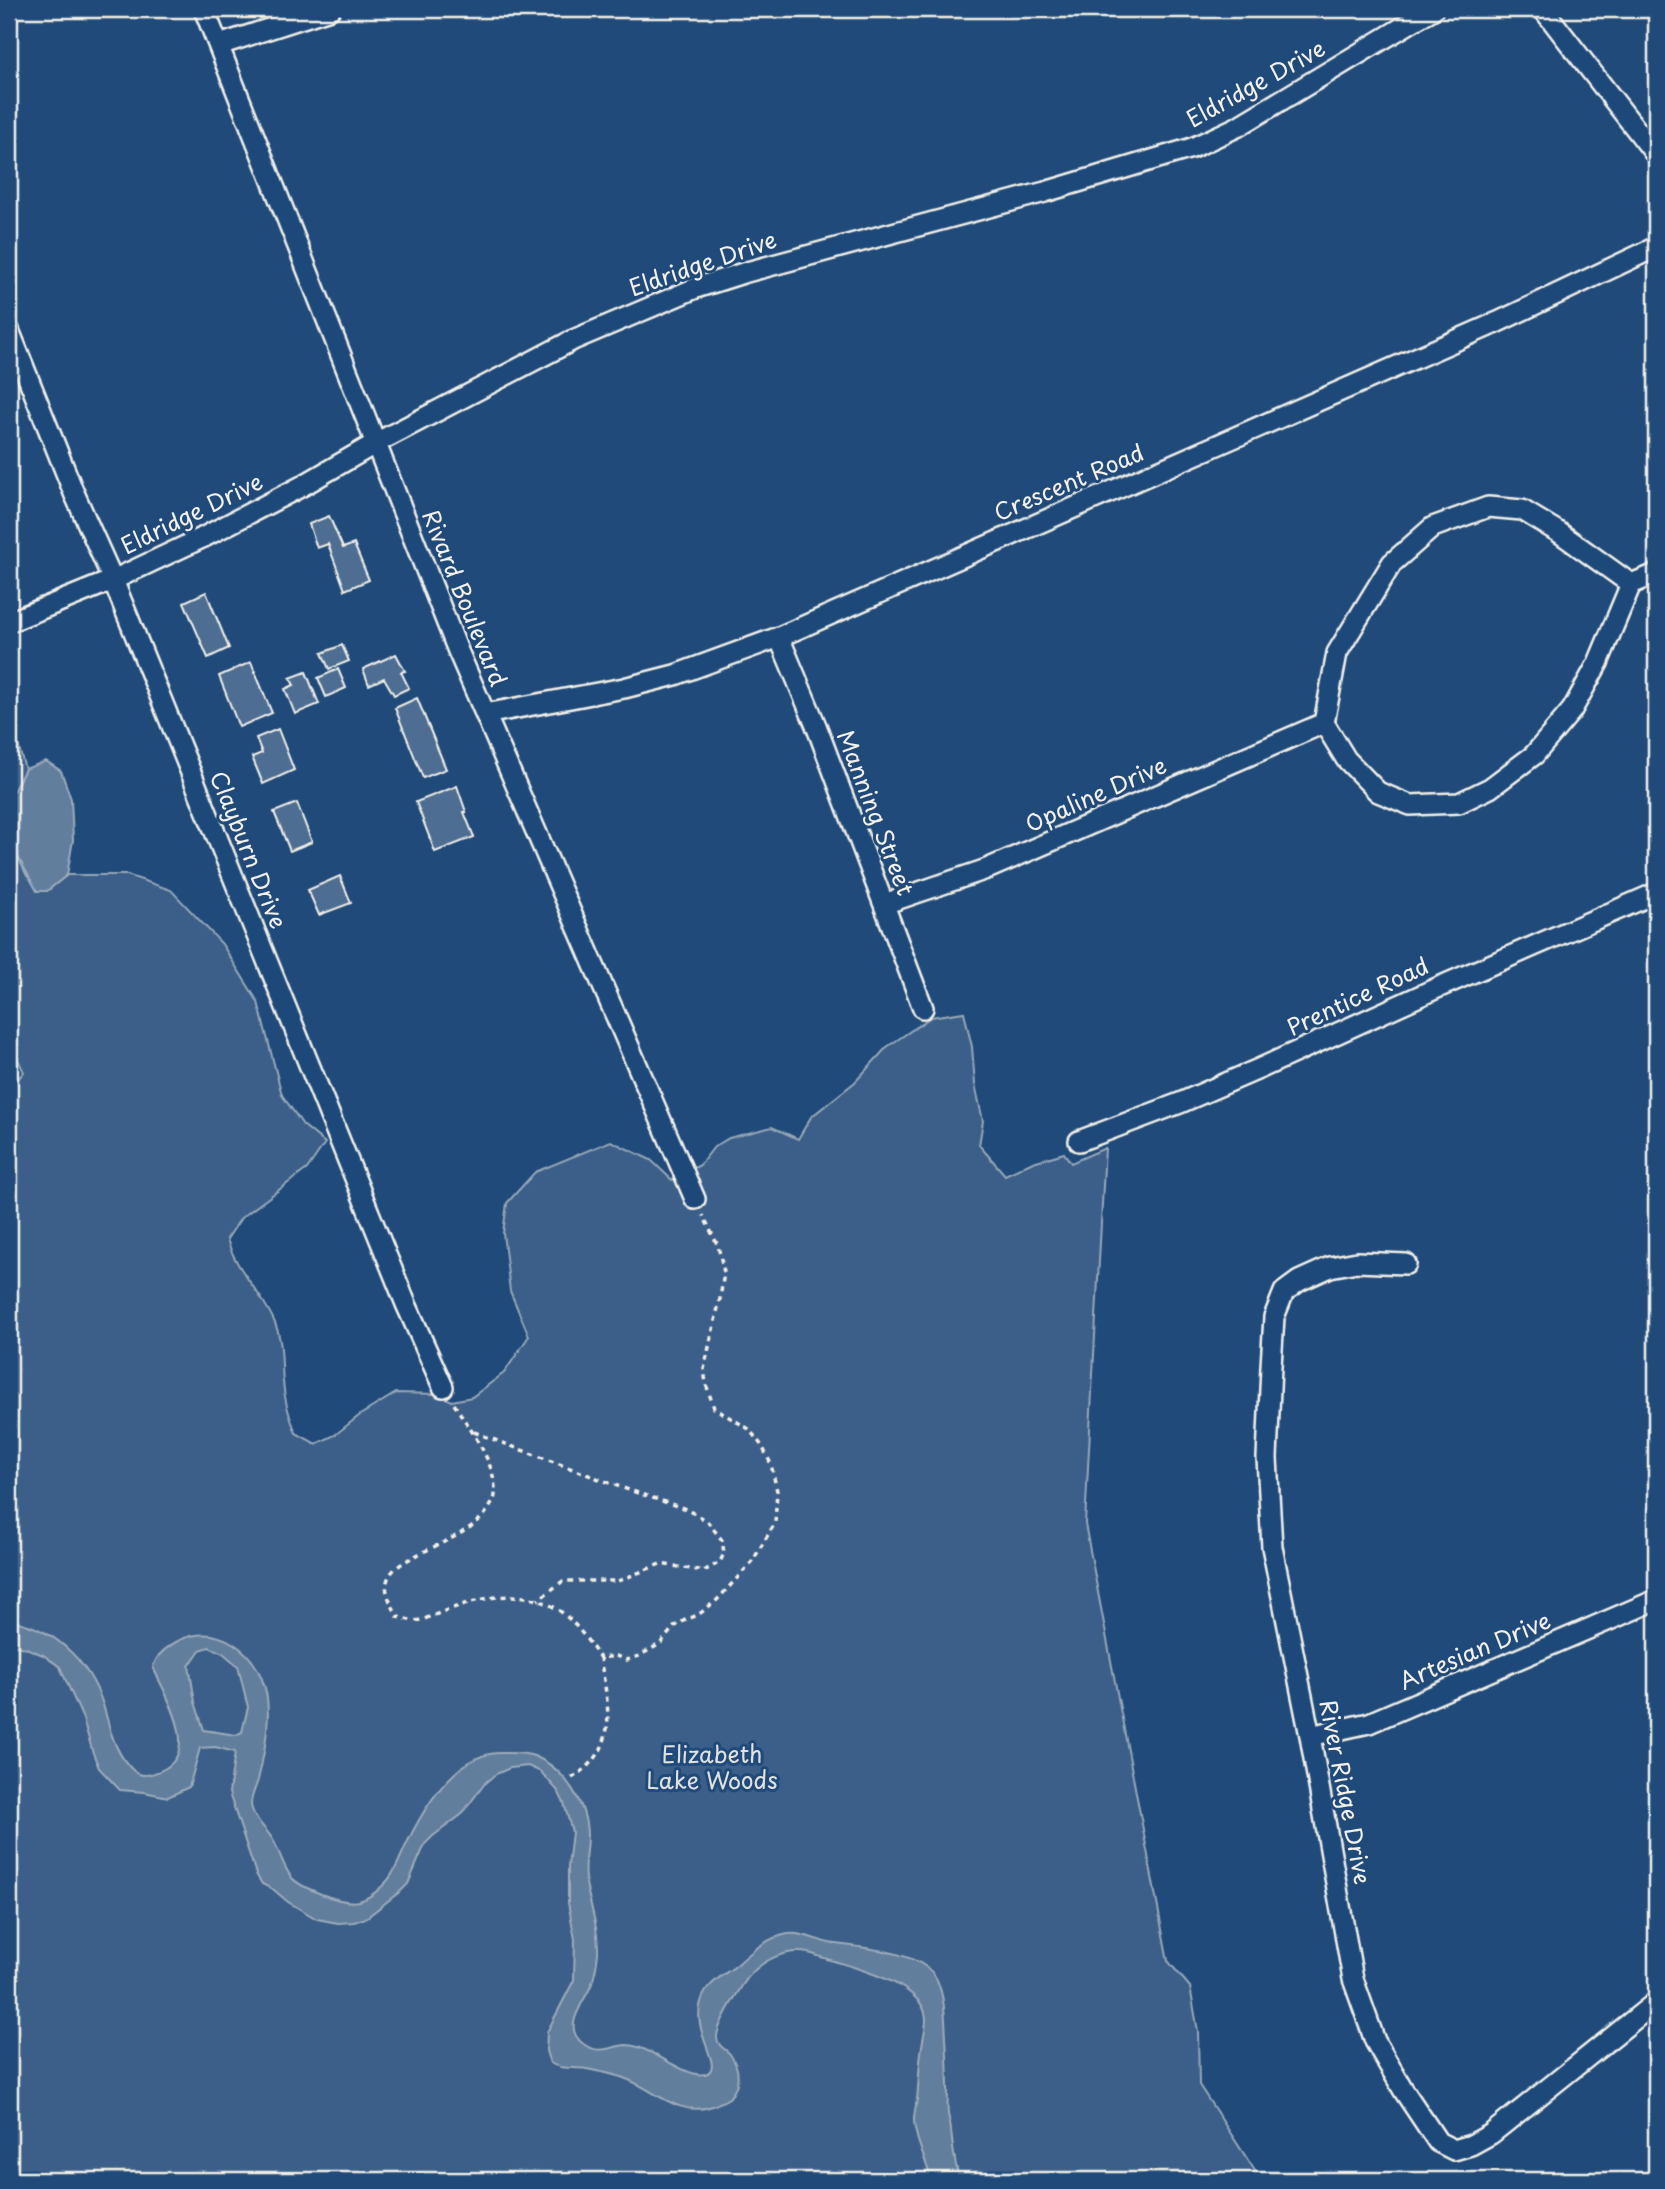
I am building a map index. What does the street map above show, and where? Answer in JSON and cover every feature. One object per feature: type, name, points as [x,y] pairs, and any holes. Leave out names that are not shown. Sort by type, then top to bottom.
[{"type":"street","name":"Rivard Boulevard","points":[[204,9],[458,651],[695,1199]]},
{"type":"street","points":[[219,45],[330,9]]},
{"type":"street","name":"Eldridge Drive","points":[[9,622],[113,580],[202,538],[573,340],[696,288],[880,235],[1058,189],[1192,148],[1237,127],[1433,9]]},
{"type":"street","points":[[1543,9],[1656,155]]},
{"type":"street","name":"Crescent Road","points":[[485,714],[624,688],[662,678],[779,637],[1359,384],[1656,247]]},
{"type":"street","name":"Clayburn Drive","points":[[9,330],[406,1304],[443,1387]]},
{"type":"street","points":[[1632,584],[1560,533],[1522,510],[1488,506],[1433,527],[1392,563],[1337,653],[1324,723],[1346,759],[1378,792],[1410,805],[1459,803],[1490,788],[1534,755],[1572,710],[1598,663],[1632,584],[1656,574]]},
{"type":"street","name":"Manning Street","points":[[779,637],[923,1008]]},
{"type":"street","name":"Opaline Drive","points":[[884,904],[987,870],[1324,723]]},
{"type":"street","name":"Prentice Road","points":[[1079,1141],[1180,1103],[1656,893]]},
{"type":"street","name":"River Ridge Drive","points":[[1406,1264],[1357,1262],[1330,1267],[1299,1281],[1284,1292],[1274,1317],[1267,1458],[1272,1546],[1310,1736],[1353,1979],[1375,2041],[1404,2091],[1438,2142],[1454,2150],[1471,2145],[1491,2134],[1656,2001]]},
{"type":"street","name":"Artesian Drive","points":[[1310,1736],[1369,1723],[1656,1600]]},
{"type":"path","points":[[1650,999],[1656,1012]]},
{"type":"path","points":[[600,1658],[616,1656],[627,1660],[639,1656],[660,1644],[674,1627],[698,1615],[717,1600],[752,1562],[775,1523],[777,1491],[771,1464],[750,1429],[714,1408],[706,1384],[704,1368],[724,1272],[718,1246],[695,1199]]},
{"type":"path","points":[[443,1387],[491,1468],[496,1497],[486,1516],[469,1530],[395,1567],[387,1579],[386,1589],[398,1617],[413,1621],[489,1597],[508,1595],[538,1600],[557,1609],[573,1623],[600,1658],[609,1722],[606,1738],[591,1763],[583,1772],[572,1778]]},
{"type":"path","points":[[472,1432],[686,1509],[708,1521],[722,1540],[724,1553],[720,1562],[704,1571],[660,1564],[618,1581],[563,1581],[538,1600]]},
{"type":"green space","name":"Elizabeth Lake Woods","points":[[9,714],[25,769],[12,794],[18,857],[27,876],[47,891],[67,875],[127,875],[171,890],[222,944],[258,1002],[282,1095],[303,1125],[325,1143],[307,1169],[241,1218],[227,1239],[236,1261],[270,1312],[278,1330],[284,1395],[296,1433],[316,1444],[335,1435],[360,1415],[396,1393],[437,1394],[452,1401],[472,1397],[504,1373],[529,1336],[510,1291],[503,1233],[507,1203],[535,1172],[611,1141],[651,1160],[672,1180],[700,1165],[714,1147],[729,1138],[772,1127],[798,1139],[811,1117],[855,1082],[887,1047],[931,1017],[964,1012],[983,1121],[979,1145],[1005,1175],[1033,1162],[1064,1153],[1071,1163],[1105,1148],[1085,1524],[1168,1961],[1190,1987],[1198,2031],[1199,2085],[1261,2180],[9,2180],[9,1089],[24,1072],[9,1041]]},
{"type":"shaded area","points":[[46,761],[61,771],[71,799],[73,840],[67,875],[47,891],[37,891],[18,857],[12,794],[25,769]]},
{"type":"shaded area","points":[[9,1620],[44,1632],[72,1653],[93,1681],[120,1753],[135,1772],[144,1775],[160,1771],[173,1763],[179,1751],[177,1723],[153,1667],[157,1658],[173,1644],[196,1635],[210,1635],[234,1644],[253,1663],[267,1698],[265,1746],[251,1801],[254,1814],[273,1840],[292,1878],[306,1888],[341,1901],[365,1899],[380,1889],[394,1871],[412,1834],[440,1788],[465,1765],[481,1756],[494,1753],[526,1754],[545,1762],[572,1788],[586,1824],[584,1868],[598,1953],[596,1970],[576,2016],[574,2032],[578,2039],[590,2048],[601,2050],[632,2046],[689,2072],[705,2074],[712,2066],[699,2015],[706,1991],[767,1941],[788,1934],[889,1952],[919,1962],[930,1970],[937,1980],[943,2001],[948,2114],[960,2180],[931,2180],[916,2134],[914,2117],[926,2023],[923,2007],[913,1995],[882,1978],[807,1953],[785,1954],[765,1962],[748,1977],[735,1997],[723,2019],[717,2038],[720,2046],[733,2059],[737,2071],[736,2088],[729,2098],[715,2105],[701,2109],[676,2105],[629,2080],[550,2063],[546,2051],[547,2032],[574,1980],[575,1939],[568,1903],[572,1832],[558,1791],[541,1772],[528,1766],[510,1768],[486,1782],[461,1815],[425,1844],[408,1884],[366,1918],[338,1923],[317,1919],[262,1884],[256,1874],[229,1793],[235,1752],[215,1747],[200,1748],[189,1787],[168,1797],[120,1790],[99,1768],[83,1719],[60,1667],[43,1655],[9,1645]],"holes":[[[209,1647],[223,1653],[238,1666],[248,1707],[242,1732],[236,1735],[204,1730],[195,1702],[189,1666],[200,1650]]]},
{"type":"building","points":[[329,516],[343,548],[354,544],[369,580],[345,590],[328,544],[317,548],[309,524]]},
{"type":"building","points":[[206,592],[229,648],[208,658],[184,602]]},
{"type":"building","points":[[342,645],[349,661],[329,669],[322,653]]},
{"type":"building","points":[[396,654],[405,671],[401,672],[409,688],[394,695],[384,678],[369,685],[363,669]]},
{"type":"building","points":[[251,662],[272,713],[239,727],[219,676]]},
{"type":"building","points":[[338,669],[346,688],[326,697],[318,678]]},
{"type":"building","points":[[306,672],[319,704],[295,714],[285,689],[294,685],[290,678]]},
{"type":"building","points":[[417,698],[446,769],[423,778],[395,708]]},
{"type":"building","points":[[278,729],[294,770],[263,784],[252,757],[262,753],[256,738]]},
{"type":"building","points":[[457,786],[474,837],[435,852],[416,802]]},
{"type":"building","points":[[297,803],[312,842],[290,851],[274,812]]},
{"type":"building","points":[[340,876],[351,903],[319,915],[308,890]]}]
